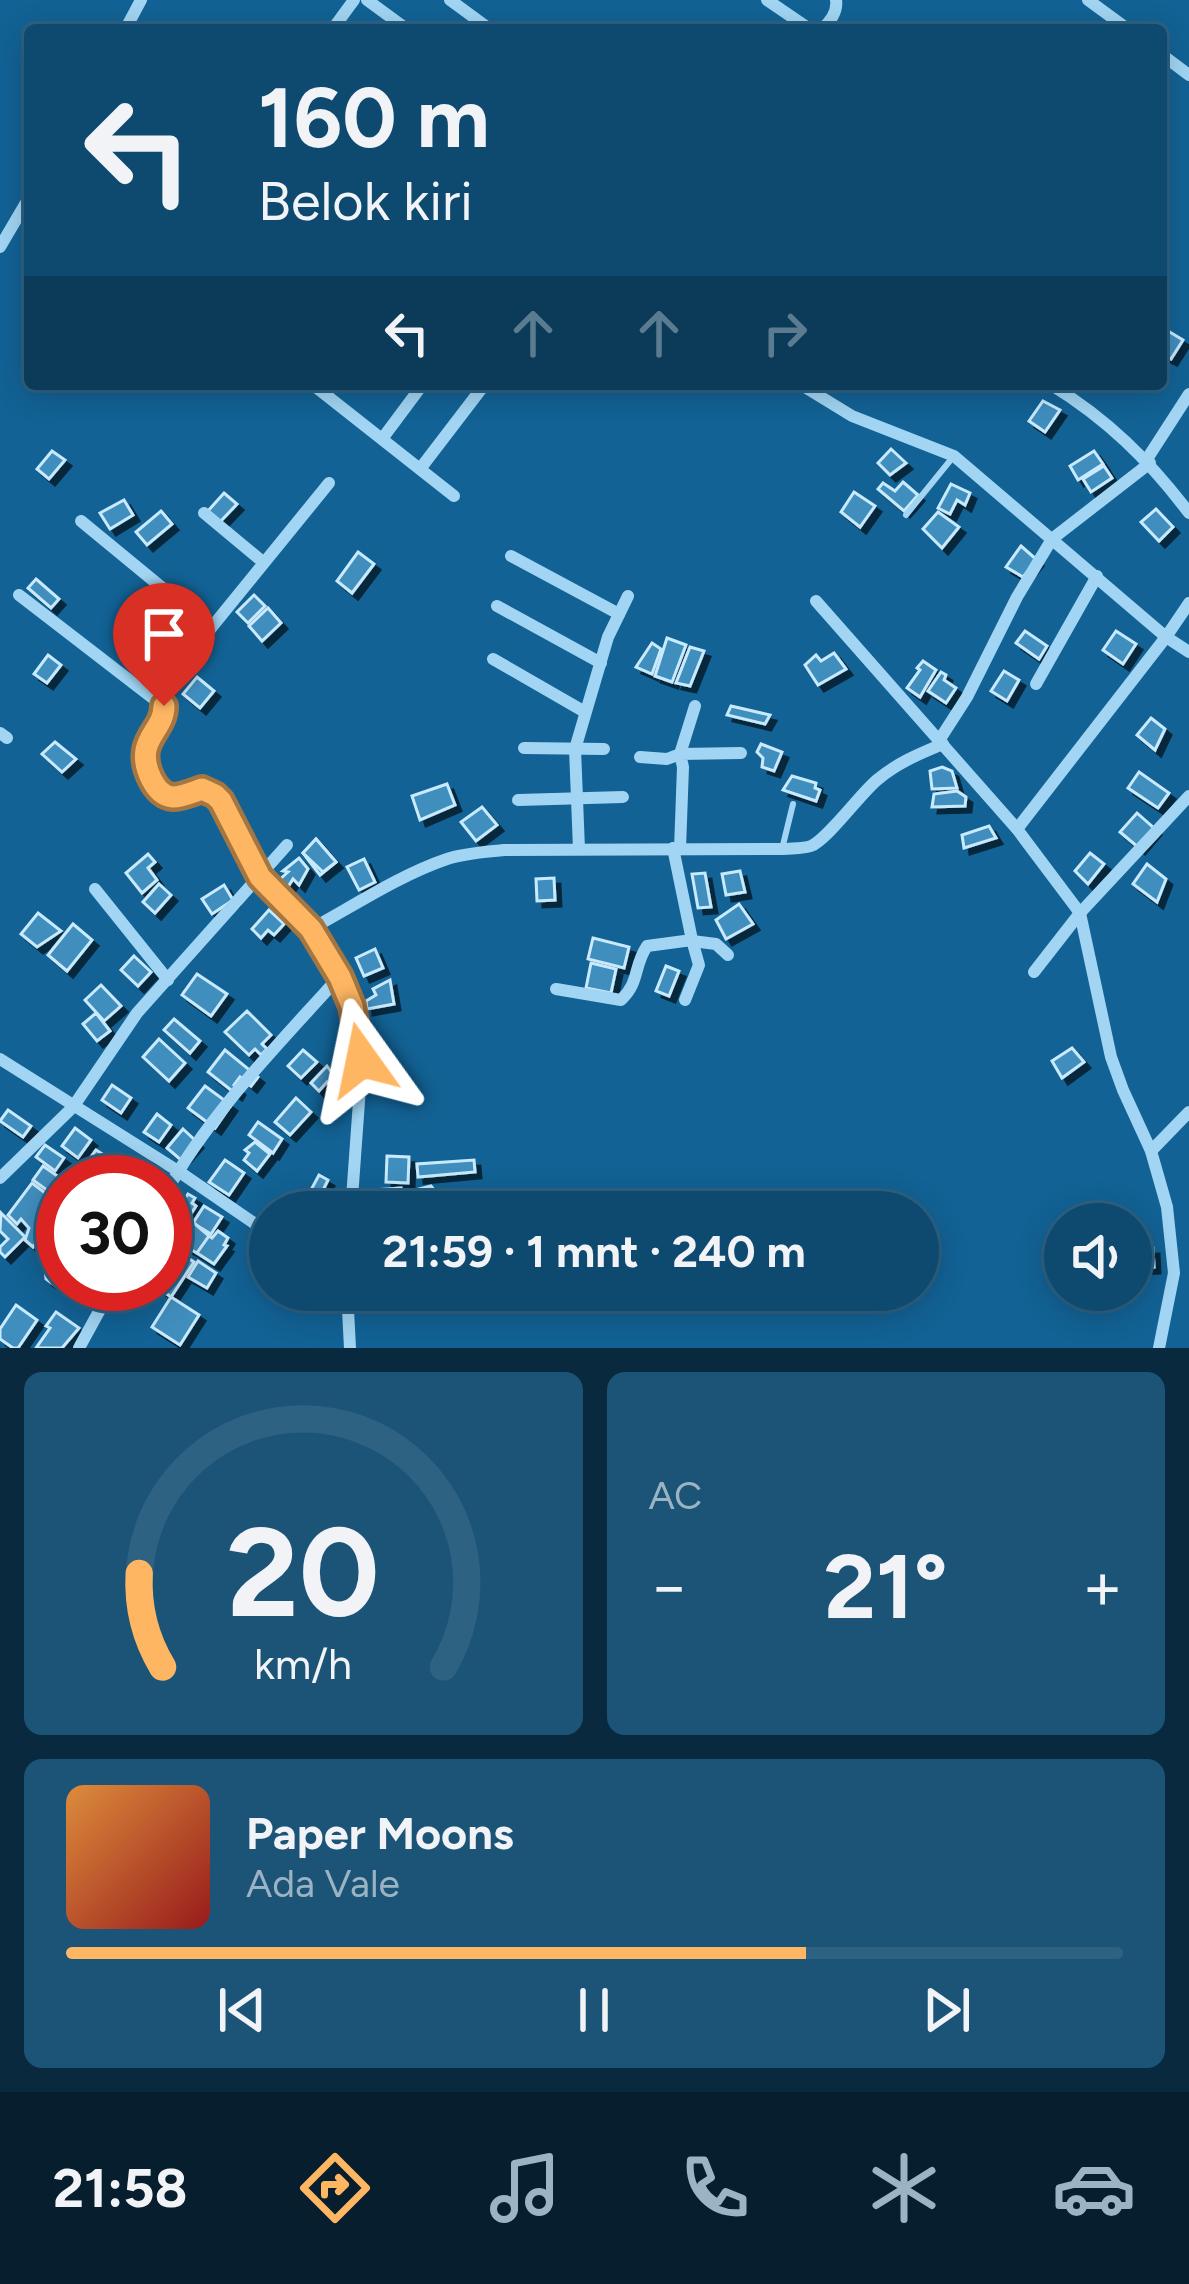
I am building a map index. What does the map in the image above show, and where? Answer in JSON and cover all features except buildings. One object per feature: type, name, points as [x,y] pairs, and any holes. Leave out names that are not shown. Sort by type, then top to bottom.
[{"type":"street","points":[[367,0],[400,24]]},
{"type":"street","points":[[450,0],[483,24]]},
{"type":"street","points":[[767,0],[805,24]]},
{"type":"street","points":[[1088,0],[1121,24]]},
{"type":"street","points":[[0,248],[24,210]]},
{"type":"street","points":[[320,390],[454,496]]},
{"type":"street","points":[[382,440],[419,390]]},
{"type":"street","points":[[420,470],[480,390]]},
{"type":"street","points":[[810,390],[852,416],[954,456],[1189,652]]},
{"type":"street","points":[[1058,390],[1148,461],[1189,513]]},
{"type":"street","points":[[311,929],[449,858],[504,850],[812,846],[890,769],[942,742],[1052,539],[1148,461],[1189,394]]},
{"type":"street","points":[[155,697],[329,483]]},
{"type":"street","points":[[1179,500],[1189,487]]},
{"type":"street","points":[[204,513],[263,562]]},
{"type":"street","points":[[81,520],[211,628]]},
{"type":"street","points":[[511,556],[619,614]]},
{"type":"street","points":[[1036,684],[1097,576]]},
{"type":"street","points":[[19,595],[164,706],[163,720],[146,748],[153,782],[160,792],[176,797],[202,789],[215,795],[260,877],[311,929],[340,977],[352,1006],[362,1060],[353,1191]]},
{"type":"street","points":[[579,850],[575,749],[608,637],[628,596]]},
{"type":"street","points":[[816,601],[1016,829],[1080,913],[1111,1057],[1151,1151],[1167,1207],[1174,1256],[1159,1348]]},
{"type":"street","points":[[1016,829],[1189,603]]},
{"type":"street","points":[[497,606],[601,663]]},
{"type":"street","points":[[493,659],[585,712]]},
{"type":"street","points":[[685,1000],[699,965],[676,849],[680,754],[695,706]]},
{"type":"street","points":[[524,748],[604,749]]},
{"type":"street","points":[[640,758],[742,753]]},
{"type":"street","points":[[1034,972],[1080,913],[1189,796]]},
{"type":"street","points":[[518,800],[623,797]]},
{"type":"street","points":[[0,1178],[73,1108],[137,1013],[287,845]]},
{"type":"street","points":[[95,890],[168,980]]},
{"type":"street","points":[[556,988],[621,1000],[634,986],[647,946],[692,941],[716,944],[728,955]]},
{"type":"street","points":[[190,1155],[239,1089],[340,977]]},
{"type":"street","points":[[0,1058],[151,1155]]},
{"type":"street","points":[[1151,1151],[1189,1112]]},
{"type":"street","points":[[192,1181],[249,1220]]},
{"type":"street","points":[[79,1348],[99,1311]]},
{"type":"street","points":[[348,1311],[350,1348]]},
{"type":"lane","points":[[906,515],[954,456]]},
{"type":"lane","points":[[782,849],[793,804]]},
{"type":"route","points":[[164,706],[163,720],[146,748],[153,782],[168,796],[202,789],[221,801],[260,877],[311,929],[340,977],[352,1006],[362,1060]]}]
